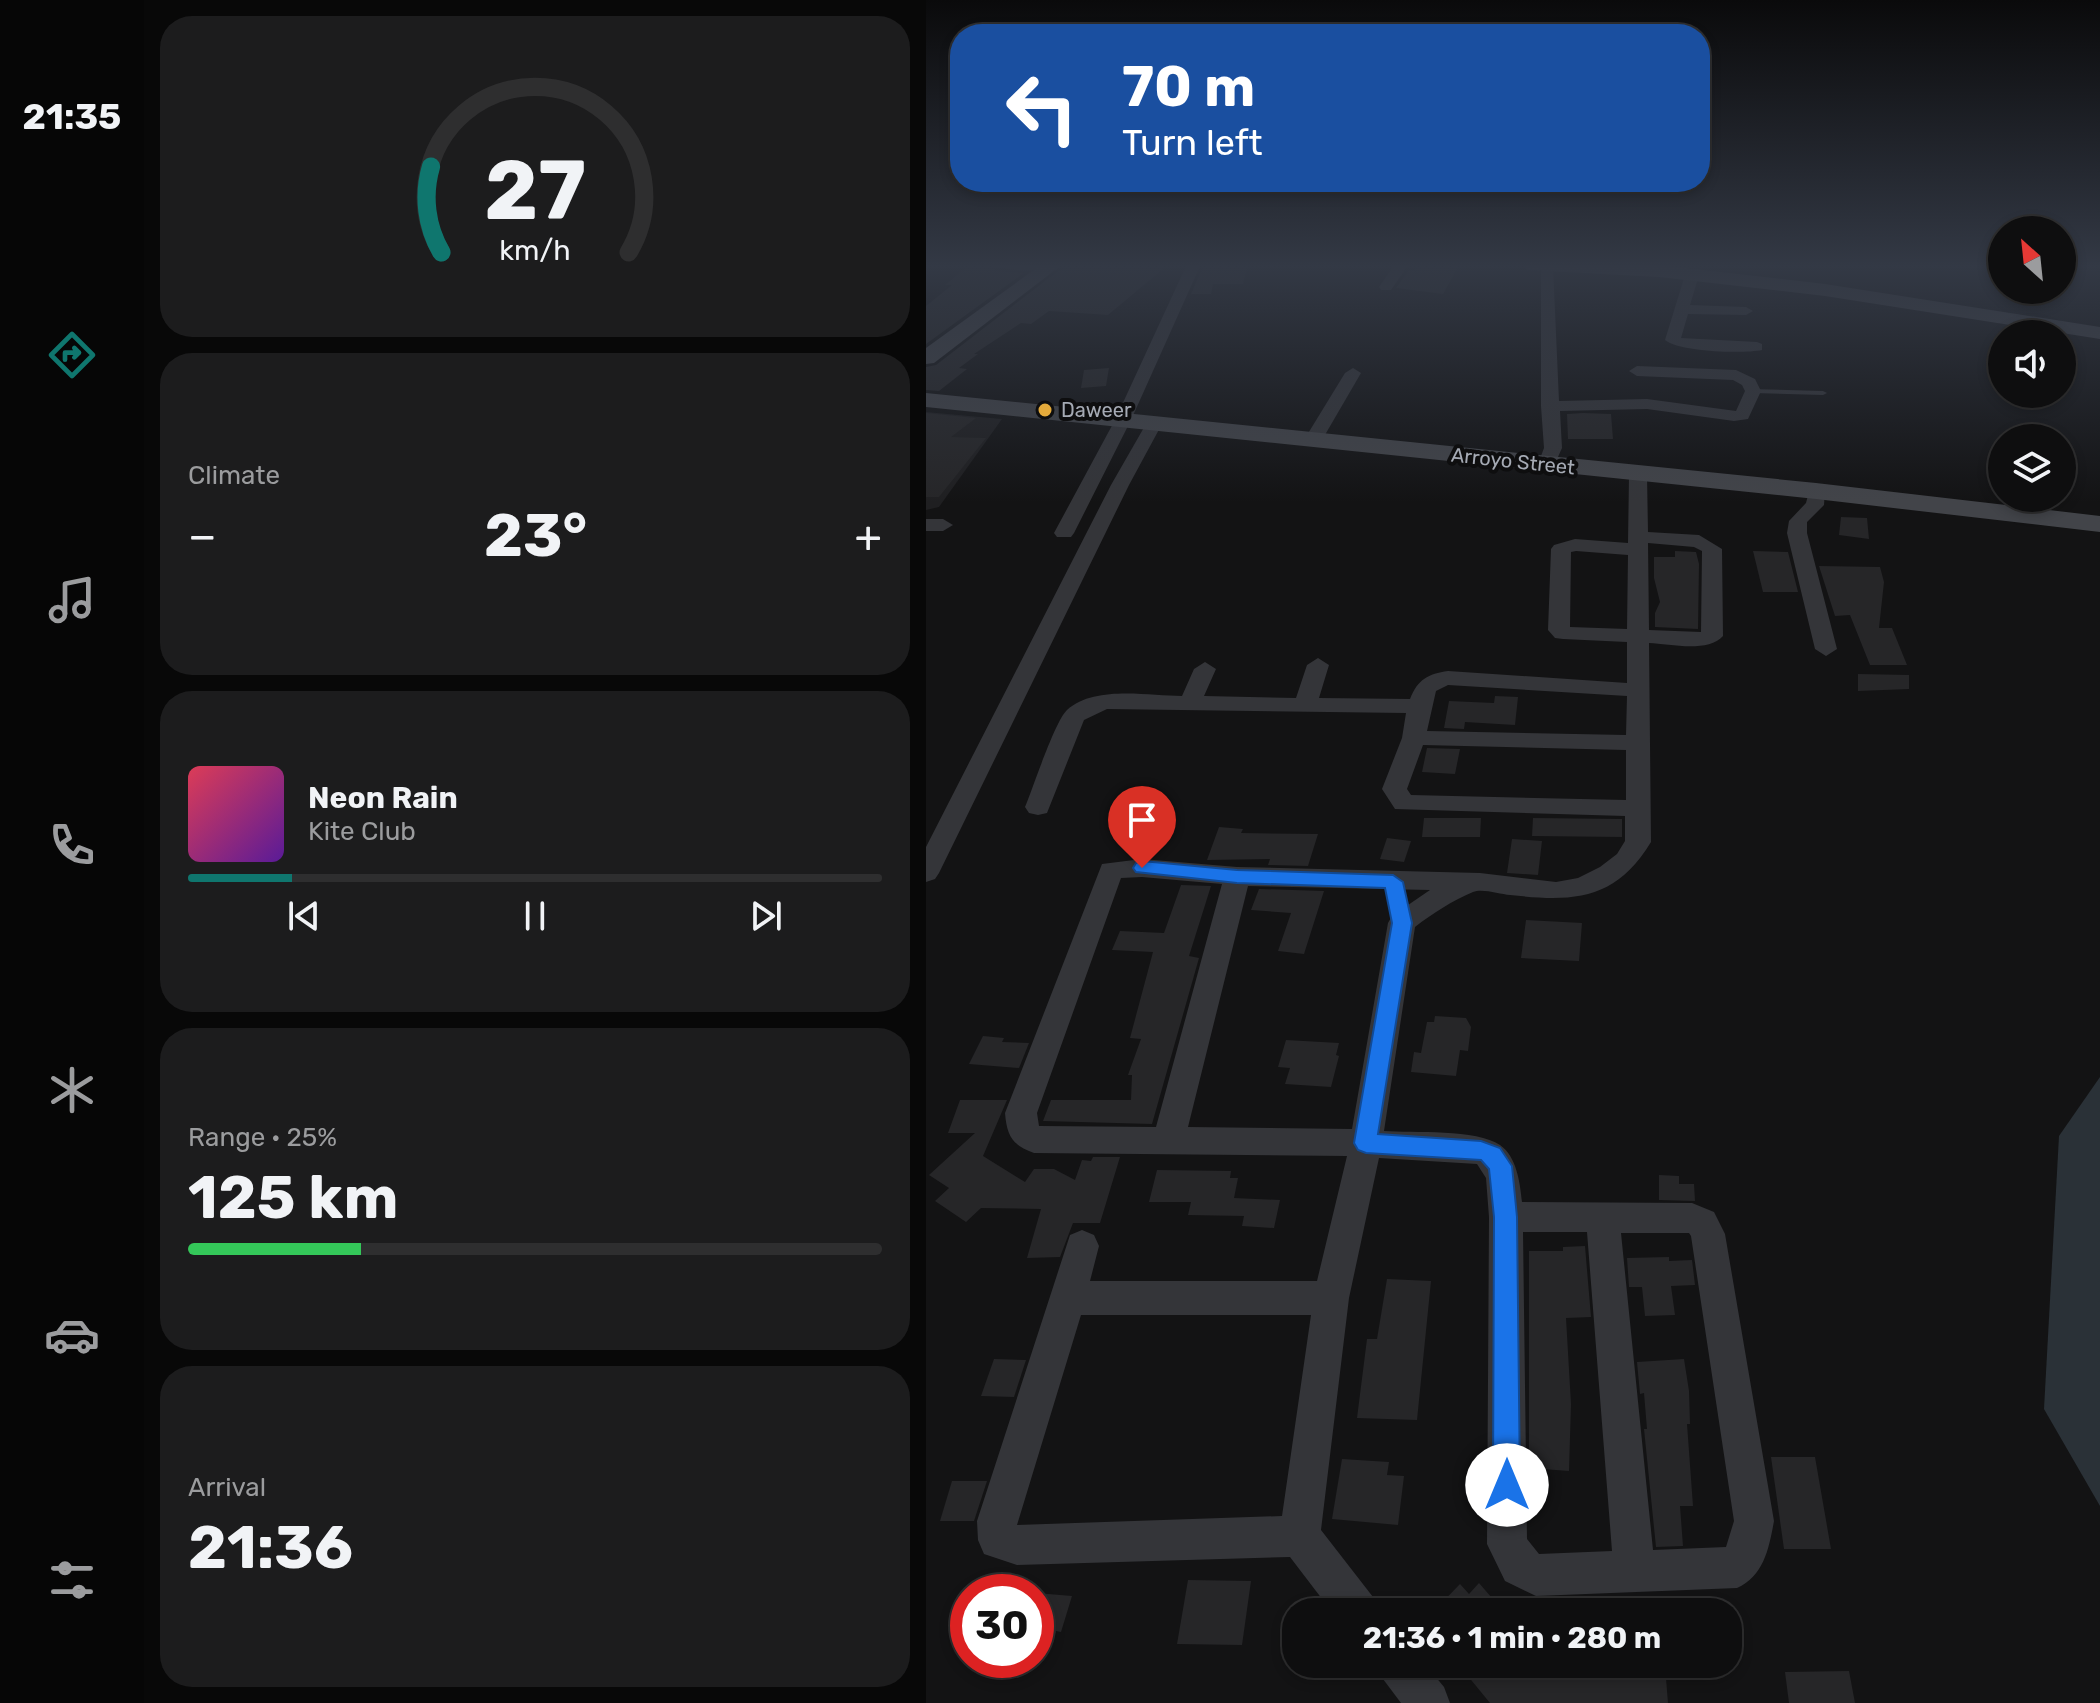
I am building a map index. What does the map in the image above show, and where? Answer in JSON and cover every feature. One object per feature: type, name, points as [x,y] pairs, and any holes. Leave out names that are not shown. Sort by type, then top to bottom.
[{"type":"street","points":[[926,358],[946,343]]},
{"type":"street","points":[[1064,533],[1123,420],[1158,343]]},
{"type":"street","points":[[1544,343],[1553,448],[1547,464]]},
{"type":"street","points":[[1687,343],[1757,347]]},
{"type":"street","points":[[1628,353],[1647,404]]},
{"type":"street","points":[[1549,406],[1647,404],[1734,416],[1742,415],[1753,391],[1749,382],[1736,375],[1637,371]]},
{"type":"street","points":[[1313,440],[1353,373]]},
{"type":"street","name":"Arroyo Street","points":[[926,400],[1816,491],[2100,524]]},
{"type":"street","points":[[926,873],[1120,485],[1154,424]]},
{"type":"street","points":[[1506,1217],[1692,1218],[1702,1223],[1708,1234],[1754,1521],[1749,1548],[1737,1567],[1536,1575],[1520,1566],[1507,1544],[1506,1217],[1500,1166],[1492,1155],[1481,1151],[1366,1143],[1034,1139],[1023,1132],[1021,1113],[1111,870],[1142,868],[1237,876],[1480,882],[1556,891],[1584,886],[1609,874],[1626,860],[1638,842],[1638,475]]},
{"type":"street","points":[[1088,485],[1120,485]]},
{"type":"street","points":[[1816,491],[1815,505],[1798,521],[1797,533],[1826,649]]},
{"type":"street","points":[[1638,543],[1708,544],[1712,549],[1712,636],[1705,639],[1563,633],[1557,625],[1561,549],[1575,545],[1638,543]]},
{"type":"street","points":[[1305,705],[1318,665]]},
{"type":"street","points":[[1191,701],[1205,669]]},
{"type":"street","points":[[1637,690],[1448,678],[1435,680],[1426,688],[1419,706],[1414,738],[1394,789],[1404,803],[1637,808]]},
{"type":"street","points":[[1038,807],[1074,716],[1086,708],[1106,702],[1419,706]]},
{"type":"street","points":[[1414,738],[1637,743]]},
{"type":"street","points":[[1169,1139],[1237,876]]},
{"type":"street","points":[[1347,1598],[1300,1536],[1331,1298],[1366,1143],[1402,923],[1393,882]]},
{"type":"street","points":[[1402,923],[1431,900],[1480,882]]},
{"type":"street","points":[[1603,1219],[1634,1572]]},
{"type":"street","points":[[1082,1246],[997,1521],[998,1540],[1017,1545],[1300,1536]]},
{"type":"street","points":[[1068,1298],[1331,1298]]},
{"type":"street","points":[[1409,1678],[1428,1703]]},
{"type":"lane","points":[[1753,391],[1823,393]]},
{"type":"shaded area","points":[[926,412],[1002,419],[939,507],[926,510]]},
{"type":"shaded area","points":[[2100,1077],[2100,1506],[2044,1409],[2059,1136]]},
{"type":"building","points":[[964,343],[990,343],[974,354],[978,354],[959,368],[967,369],[939,391],[926,390],[926,367],[936,365]]},
{"type":"building","points":[[1109,368],[1106,386],[1081,388],[1084,370]]},
{"type":"building","points":[[926,413],[976,418],[951,437],[986,438],[939,497],[926,497]]},
{"type":"building","points":[[1567,414],[1611,414],[1613,439],[1568,439]]},
{"type":"building","points":[[1841,517],[1867,518],[1869,539],[1839,535]]},
{"type":"building","points":[[1675,551],[1696,552],[1699,564],[1698,629],[1655,627],[1655,613],[1660,602],[1654,578],[1654,557],[1675,557]]},
{"type":"building","points":[[1753,551],[1788,552],[1798,592],[1763,592]]},
{"type":"building","points":[[1819,566],[1880,567],[1884,582],[1879,628],[1892,628],[1907,665],[1870,665],[1850,615],[1835,616]]},
{"type":"building","points":[[1858,674],[1909,675],[1909,689],[1858,691]]},
{"type":"building","points":[[1495,696],[1518,697],[1515,725],[1465,722],[1464,729],[1444,728],[1449,701],[1494,703]]},
{"type":"building","points":[[1427,748],[1460,749],[1455,774],[1422,772]]},
{"type":"building","points":[[1424,818],[1481,818],[1480,837],[1422,837]]},
{"type":"building","points":[[1533,818],[1622,819],[1622,837],[1532,836]]},
{"type":"building","points":[[1219,827],[1243,829],[1241,833],[1318,834],[1308,866],[1268,865],[1270,859],[1207,860]]},
{"type":"building","points":[[1387,838],[1411,841],[1404,862],[1380,859]]},
{"type":"building","points":[[1512,839],[1542,841],[1538,875],[1507,873]]},
{"type":"building","points":[[1181,885],[1211,886],[1189,956],[1199,958],[1152,1124],[1043,1121],[1051,1100],[1131,1100],[1132,1075],[1128,1075],[1141,1039],[1130,1038],[1153,952],[1112,950],[1120,931],[1164,933]]},
{"type":"building","points":[[1259,889],[1324,891],[1304,954],[1278,951],[1291,913],[1251,910]]},
{"type":"building","points":[[1526,920],[1582,923],[1579,961],[1521,958]]},
{"type":"building","points":[[1435,1016],[1466,1018],[1471,1027],[1468,1051],[1460,1050],[1456,1076],[1411,1072],[1414,1052],[1421,1053],[1427,1022],[1434,1022]]},
{"type":"building","points":[[983,1036],[1004,1038],[1002,1042],[1029,1043],[1019,1068],[969,1064]]},
{"type":"building","points":[[1286,1040],[1339,1043],[1331,1087],[1285,1084],[1290,1068],[1278,1067]]},
{"type":"building","points":[[960,1100],[1007,1100],[983,1156],[1025,1182],[1034,1169],[1054,1169],[1075,1180],[1082,1160],[1120,1157],[1100,1223],[1073,1223],[1060,1257],[1027,1258],[1041,1209],[981,1208],[966,1222],[935,1201],[949,1188],[929,1175],[975,1133],[948,1133]]},
{"type":"building","points":[[1157,1170],[1231,1171],[1230,1178],[1238,1178],[1234,1198],[1280,1200],[1274,1228],[1242,1226],[1244,1216],[1188,1215],[1191,1202],[1149,1202]]},
{"type":"building","points":[[1659,1175],[1679,1176],[1679,1184],[1694,1184],[1695,1201],[1659,1200]]},
{"type":"building","points":[[1585,1246],[1591,1317],[1566,1318],[1571,1404],[1569,1471],[1529,1468],[1529,1251],[1563,1251],[1563,1247]]},
{"type":"building","points":[[1669,1257],[1669,1261],[1692,1260],[1695,1285],[1671,1286],[1675,1315],[1645,1316],[1642,1287],[1629,1287],[1627,1258]]},
{"type":"building","points":[[1387,1279],[1431,1281],[1417,1420],[1357,1418],[1367,1339],[1377,1339]]},
{"type":"building","points":[[994,1359],[1026,1360],[1014,1397],[981,1396]]},
{"type":"building","points":[[1684,1359],[1689,1391],[1690,1424],[1687,1424],[1693,1506],[1680,1506],[1683,1546],[1656,1547],[1644,1429],[1647,1429],[1644,1393],[1640,1394],[1637,1362]]},
{"type":"building","points":[[1771,1457],[1815,1457],[1831,1549],[1784,1549]]},
{"type":"building","points":[[1342,1459],[1389,1462],[1387,1475],[1404,1476],[1398,1525],[1332,1519]]},
{"type":"building","points":[[952,1481],[987,1481],[974,1521],[940,1521]]},
{"type":"building","points":[[1188,1580],[1251,1581],[1242,1645],[1177,1644]]},
{"type":"building","points":[[1479,1583],[1492,1598],[1446,1598],[1460,1584],[1469,1594]]},
{"type":"building","points":[[1054,1594],[1072,1596],[1061,1632],[1056,1631],[1054,1639]]},
{"type":"building","points":[[1849,1671],[1855,1703],[1789,1703],[1785,1672]]},
{"type":"building","points":[[1469,1678],[1666,1678],[1668,1703],[1490,1703]]},
{"type":"place","name":"Daweer","points":[[1045,410]]},
{"type":"route","points":[[1142,868],[1237,876],[1393,882],[1402,923],[1366,1143],[1481,1151],[1492,1155],[1500,1166],[1506,1217],[1507,1485]]}]
